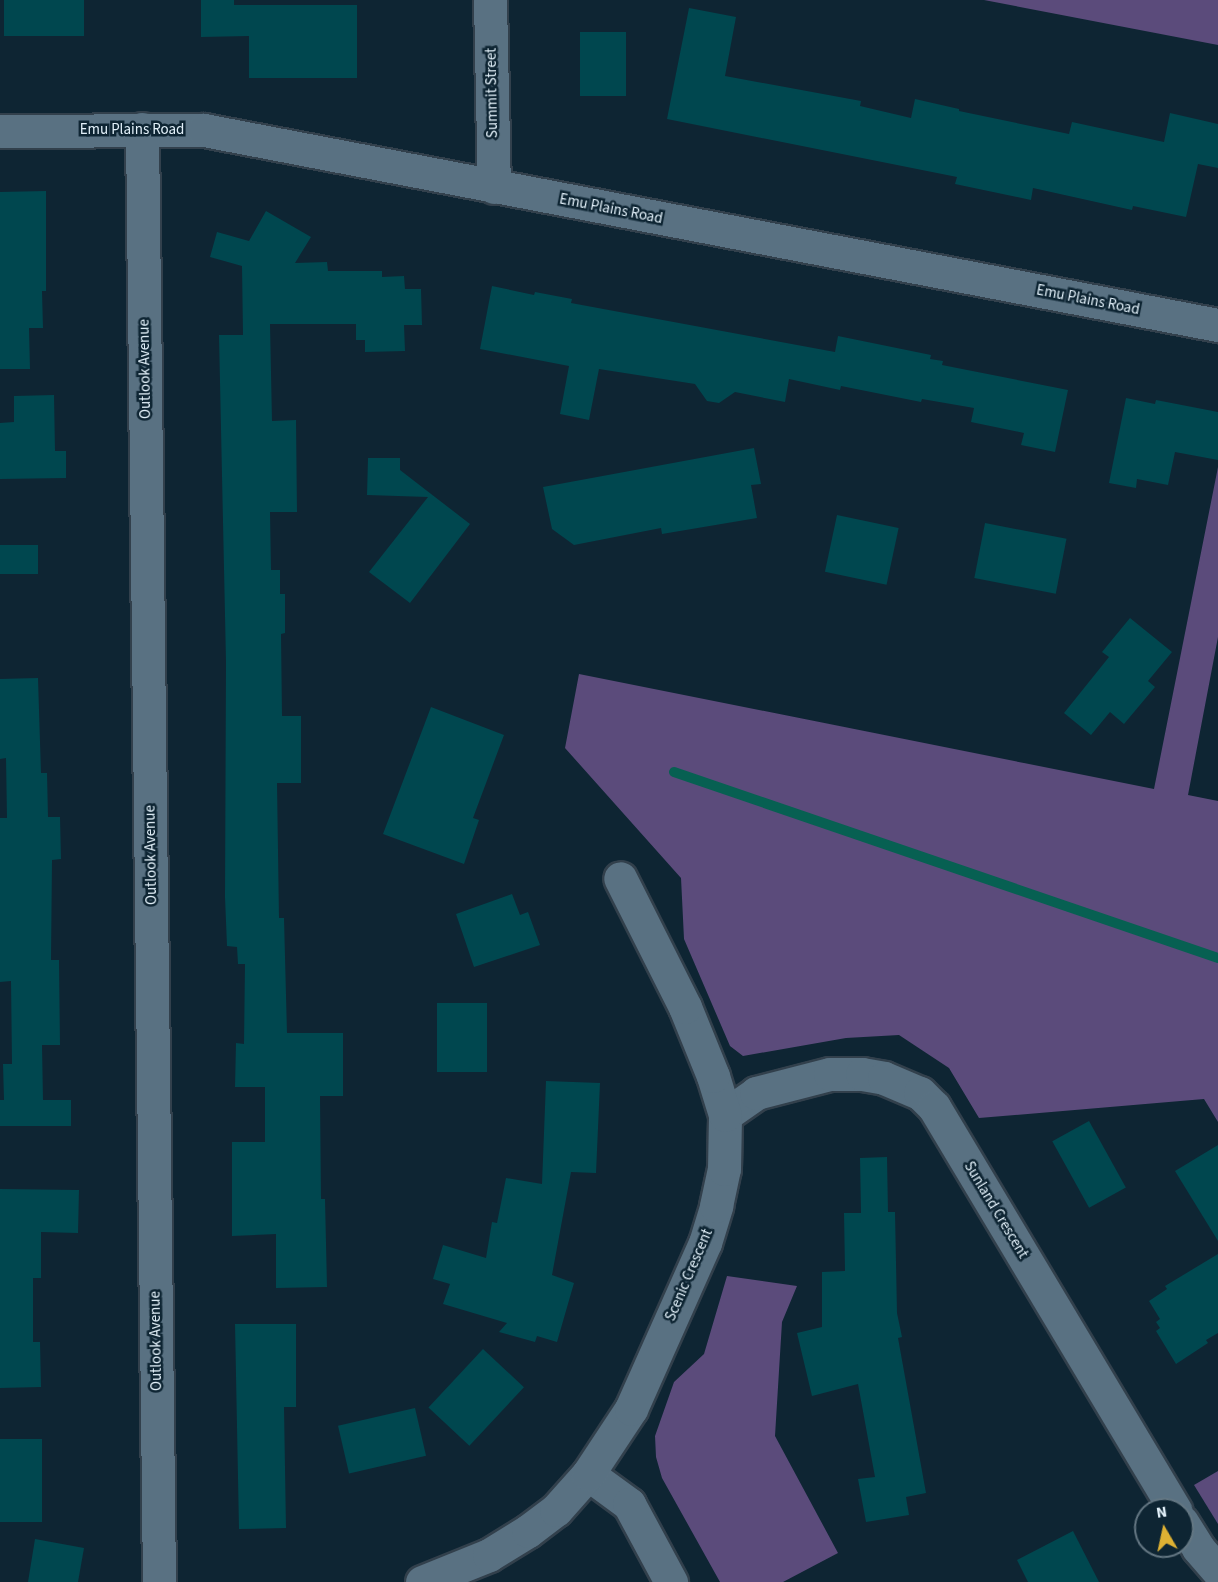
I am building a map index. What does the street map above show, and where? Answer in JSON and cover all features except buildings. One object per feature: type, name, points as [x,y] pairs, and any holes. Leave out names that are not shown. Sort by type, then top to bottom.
[{"type":"street","name":"Summit Street","points":[[490,0],[494,187]]},
{"type":"street","name":"Outlook Avenue","points":[[142,129],[159,1582]]},
{"type":"street","name":"Emu Plains Road","points":[[0,131],[204,130],[1218,325]]},
{"type":"street","name":"Scenic Crescent","points":[[422,1582],[489,1555],[528,1531],[556,1510],[588,1474],[631,1409],[705,1243],[724,1169],[725,1115],[713,1076],[685,1007],[620,878]]},
{"type":"street","name":"Sunland Crescent","points":[[725,1115],[756,1093],[830,1074],[862,1074],[884,1078],[920,1093],[934,1107],[1168,1498]]},
{"type":"street","points":[[588,1474],[629,1504],[671,1582]]},
{"type":"street","points":[[1194,1542],[1218,1571]]},
{"type":"shaded area","points":[[984,0],[1218,0],[1218,45]]},
{"type":"shaded area","points":[[1218,467],[1218,637],[1188,795],[1218,801],[1218,1122],[1204,1099],[979,1118],[949,1068],[899,1035],[846,1038],[743,1056],[730,1046],[684,939],[681,878],[565,748],[579,674],[1154,789]]},
{"type":"shaded area","points":[[727,1276],[797,1286],[782,1322],[775,1436],[838,1553],[783,1582],[720,1582],[662,1478],[656,1457],[655,1436],[674,1382],[704,1354]]},
{"type":"shaded area","points":[[1218,1471],[1218,1524],[1194,1485]]},
{"type":"waterway","points":[[674,772],[1218,958]]}]
